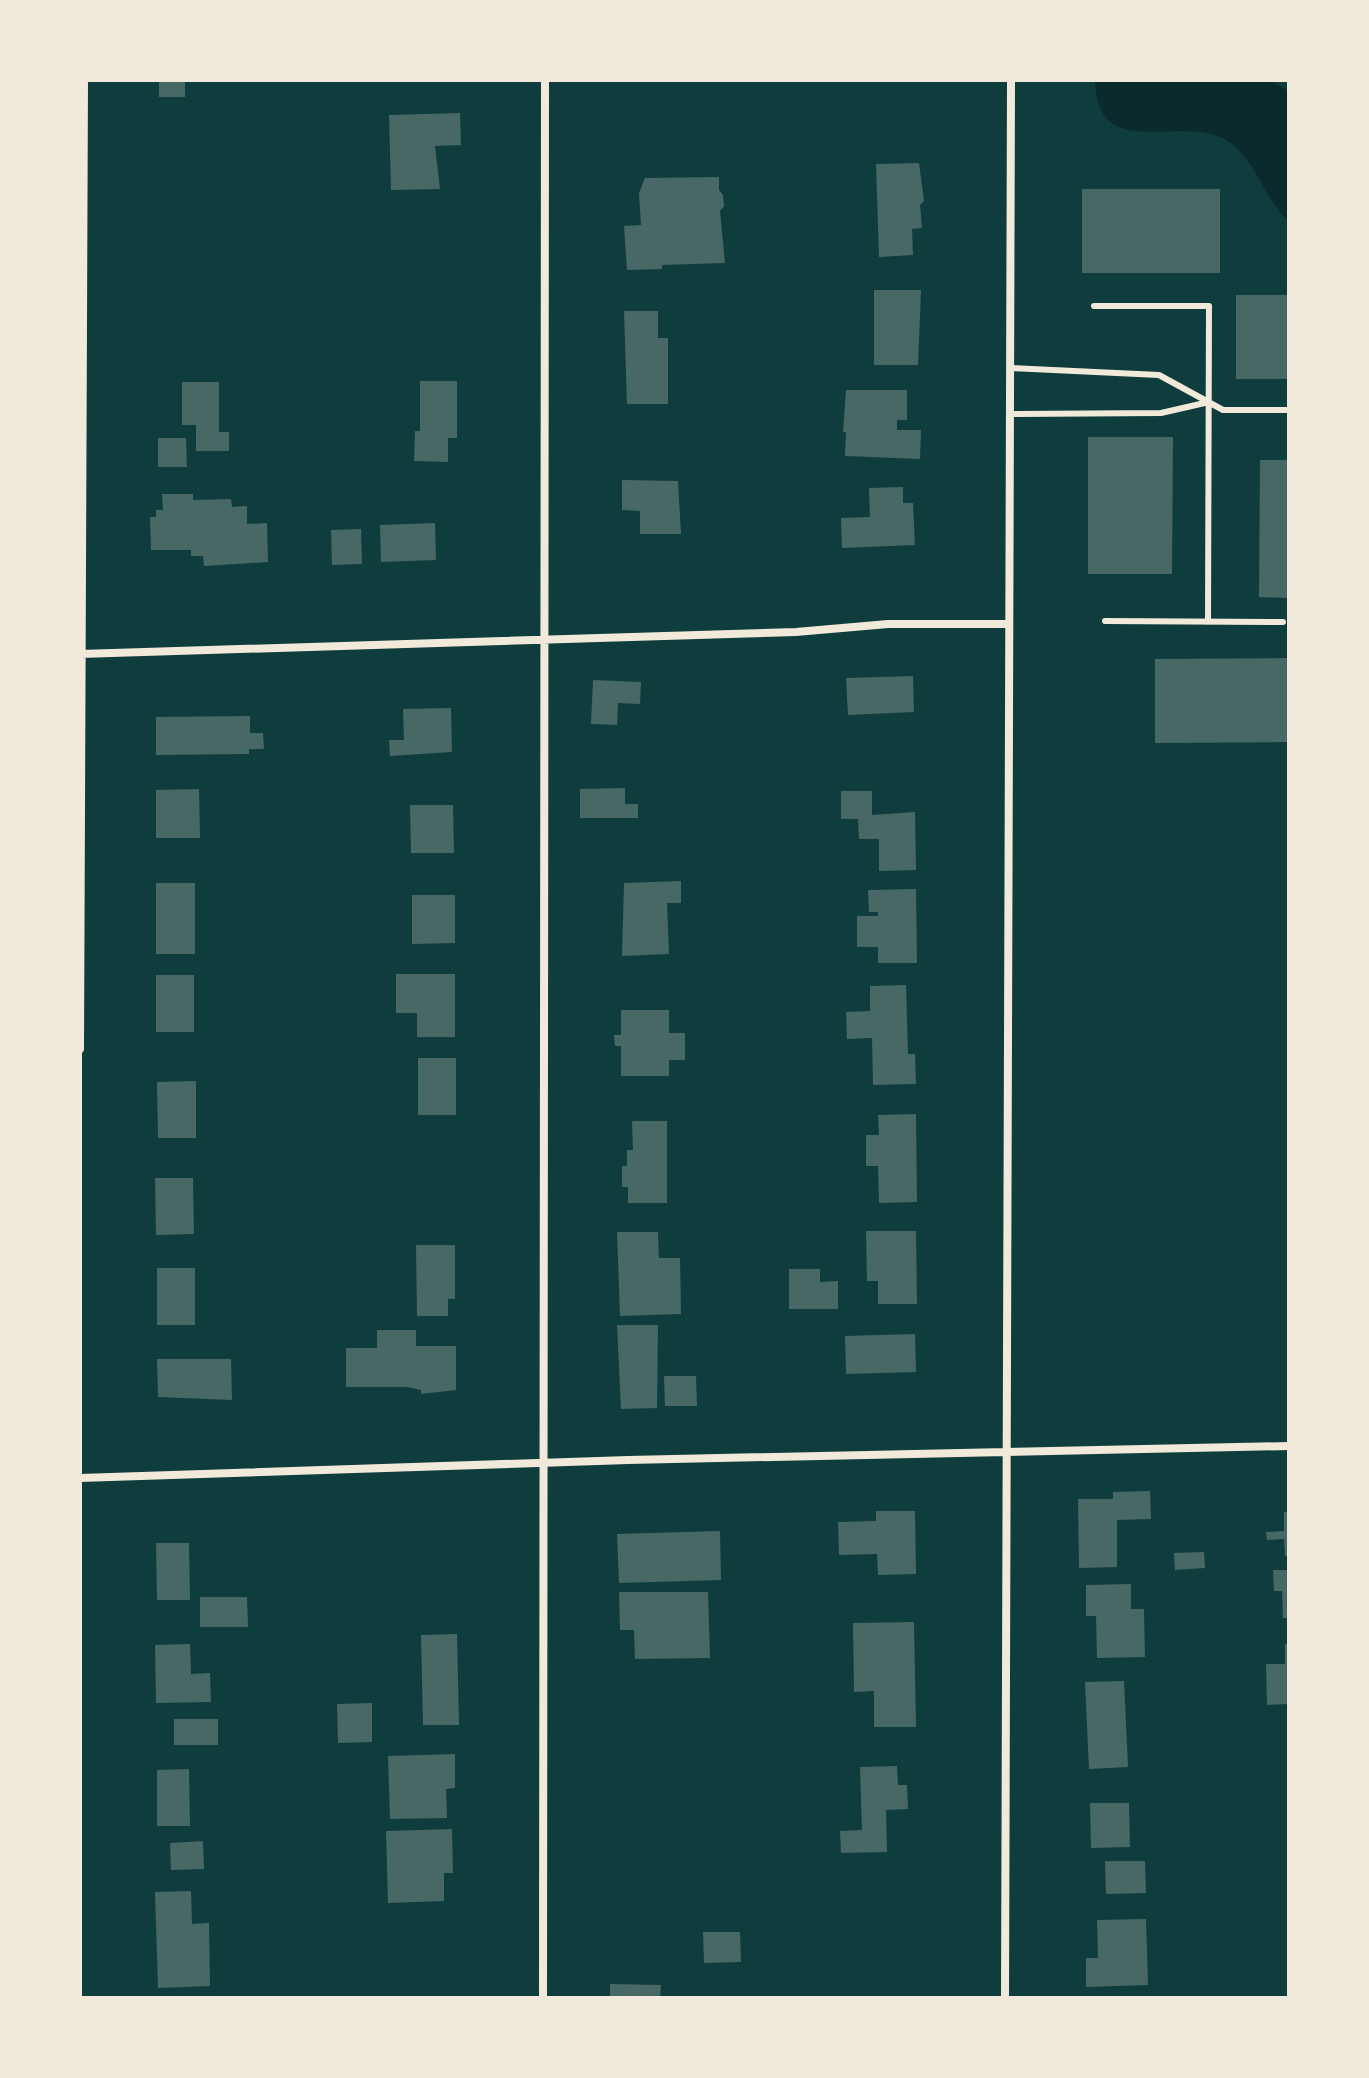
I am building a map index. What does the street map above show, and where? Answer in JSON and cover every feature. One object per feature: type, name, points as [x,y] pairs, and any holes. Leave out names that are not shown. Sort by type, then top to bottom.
[{"type":"street","points":[[80,1049],[84,80]]},
{"type":"street","points":[[543,1998],[545,80]]},
{"type":"street","points":[[1005,1998],[1011,80]]},
{"type":"street","points":[[81,654],[796,632],[888,624],[1008,624]]},
{"type":"street","points":[[80,1478],[1289,1446]]},
{"type":"lane","points":[[1094,306],[1209,306],[1208,622]]},
{"type":"lane","points":[[1010,368],[1159,375],[1223,410],[1289,410]]},
{"type":"lane","points":[[1010,414],[1161,413],[1209,402]]},
{"type":"lane","points":[[1105,621],[1283,622]]},
{"type":"water","points":[[1095,80],[1269,80],[1289,91],[1289,222],[1236,147],[1207,133],[1125,129],[1110,121],[1099,106]]},
{"type":"building","points":[[159,80],[185,80],[185,97],[159,97]]},
{"type":"building","points":[[460,113],[461,145],[435,146],[440,189],[391,190],[389,115]]},
{"type":"building","points":[[919,163],[924,201],[920,205],[922,228],[912,229],[913,255],[879,257],[876,164]]},
{"type":"building","points":[[719,177],[724,206],[720,211],[725,263],[662,265],[662,269],[627,270],[624,226],[641,225],[639,193],[645,178]]},
{"type":"building","points":[[1082,189],[1220,189],[1220,273],[1082,273]]},
{"type":"building","points":[[874,290],[921,290],[918,365],[874,365]]},
{"type":"building","points":[[1236,295],[1289,295],[1289,379],[1236,379]]},
{"type":"building","points":[[624,311],[658,311],[658,338],[668,338],[668,404],[627,404]]},
{"type":"building","points":[[420,381],[457,381],[457,438],[448,438],[448,462],[414,461],[415,431],[420,431]]},
{"type":"building","points":[[182,382],[219,382],[219,432],[229,432],[229,451],[196,451],[196,425],[182,425]]},
{"type":"building","points":[[846,390],[907,390],[907,420],[897,420],[897,430],[921,430],[920,459],[845,456]]},
{"type":"building","points":[[1088,437],[1173,437],[1172,574],[1088,574]]},
{"type":"building","points":[[158,438],[186,438],[187,467],[158,467]]},
{"type":"building","points":[[1260,460],[1289,460],[1289,598],[1259,597]]},
{"type":"building","points":[[622,480],[678,481],[681,534],[640,534],[640,511],[622,510]]},
{"type":"building","points":[[903,487],[903,503],[913,503],[915,545],[842,548],[841,518],[870,517],[869,488]]},
{"type":"building","points":[[162,494],[193,494],[193,500],[231,499],[232,507],[247,506],[247,524],[267,523],[268,562],[204,566],[203,556],[191,556],[191,550],[151,550],[150,517],[156,517],[156,510],[163,510]]},
{"type":"building","points":[[435,523],[436,560],[381,562],[380,525]]},
{"type":"building","points":[[361,529],[362,564],[332,565],[331,530]]},
{"type":"building","points":[[1289,658],[1289,742],[1155,743],[1155,659]]},
{"type":"building","points":[[913,676],[914,712],[848,715],[846,678]]},
{"type":"building","points":[[593,680],[641,682],[640,704],[618,703],[617,725],[591,724]]},
{"type":"building","points":[[451,708],[452,752],[390,756],[389,740],[404,740],[403,709]]},
{"type":"building","points":[[250,716],[250,733],[263,733],[264,749],[249,749],[249,754],[156,755],[156,717]]},
{"type":"building","points":[[625,788],[625,804],[638,804],[638,818],[580,818],[580,789]]},
{"type":"building","points":[[199,789],[200,838],[156,838],[156,790]]},
{"type":"building","points":[[841,791],[872,791],[872,815],[915,812],[916,870],[879,871],[879,839],[859,839],[858,819],[841,819]]},
{"type":"building","points":[[410,805],[453,805],[454,853],[411,853]]},
{"type":"building","points":[[681,881],[681,903],[667,903],[669,954],[622,956],[624,883]]},
{"type":"building","points":[[156,883],[195,883],[195,954],[156,954]]},
{"type":"building","points":[[916,889],[917,963],[878,963],[878,947],[857,947],[857,916],[878,916],[878,912],[869,912],[868,890]]},
{"type":"building","points":[[412,895],[455,895],[455,943],[412,944]]},
{"type":"building","points":[[396,974],[455,974],[455,1037],[417,1037],[417,1013],[396,1013]]},
{"type":"building","points":[[156,975],[194,975],[194,1032],[156,1032]]},
{"type":"building","points":[[906,985],[908,1054],[915,1054],[916,1084],[873,1085],[872,1038],[847,1039],[846,1012],[870,1011],[870,986]]},
{"type":"building","points":[[621,1010],[669,1010],[669,1033],[685,1033],[685,1060],[669,1060],[669,1076],[621,1076],[621,1046],[615,1046],[614,1035],[621,1035]]},
{"type":"building","points":[[418,1058],[456,1058],[456,1115],[418,1115]]},
{"type":"building","points":[[196,1081],[196,1138],[158,1138],[157,1082]]},
{"type":"building","points":[[916,1114],[917,1202],[879,1203],[878,1166],[866,1166],[866,1135],[879,1135],[878,1115]]},
{"type":"building","points":[[632,1121],[667,1121],[667,1203],[628,1203],[628,1187],[622,1187],[622,1166],[627,1166],[627,1150],[633,1150]]},
{"type":"building","points":[[155,1178],[193,1178],[194,1234],[156,1235]]},
{"type":"building","points":[[866,1231],[916,1231],[917,1304],[878,1304],[878,1281],[867,1281]]},
{"type":"building","points":[[617,1232],[658,1232],[659,1258],[680,1258],[681,1314],[620,1316]]},
{"type":"building","points":[[416,1245],[455,1245],[455,1299],[448,1299],[448,1316],[417,1316]]},
{"type":"building","points":[[157,1268],[195,1268],[195,1325],[157,1325]]},
{"type":"building","points":[[789,1269],[820,1269],[820,1282],[838,1281],[838,1309],[789,1309]]},
{"type":"building","points":[[617,1325],[658,1325],[657,1408],[621,1409]]},
{"type":"building","points":[[377,1330],[416,1330],[416,1346],[456,1346],[456,1390],[421,1394],[421,1390],[408,1387],[346,1387],[346,1348],[377,1348]]},
{"type":"building","points":[[915,1334],[916,1372],[846,1374],[845,1336]]},
{"type":"building","points":[[157,1359],[231,1359],[232,1400],[158,1397]]},
{"type":"building","points":[[664,1376],[696,1376],[697,1406],[665,1406]]},
{"type":"building","points":[[1150,1491],[1151,1519],[1117,1520],[1117,1567],[1079,1568],[1078,1499],[1113,1499],[1113,1492]]},
{"type":"building","points":[[876,1511],[915,1511],[916,1574],[878,1575],[877,1554],[839,1555],[838,1522],[876,1521]]},
{"type":"building","points":[[1284,1512],[1289,1512],[1289,1556],[1285,1556],[1284,1539],[1267,1540],[1266,1532],[1284,1531]]},
{"type":"building","points":[[720,1531],[721,1580],[619,1583],[617,1534]]},
{"type":"building","points":[[156,1543],[189,1543],[190,1600],[157,1600]]},
{"type":"building","points":[[1204,1552],[1205,1568],[1175,1570],[1174,1553]]},
{"type":"building","points":[[1273,1570],[1289,1570],[1289,1618],[1283,1618],[1282,1591],[1274,1591]]},
{"type":"building","points":[[1131,1584],[1131,1609],[1144,1609],[1145,1657],[1097,1658],[1096,1616],[1086,1616],[1086,1585]]},
{"type":"building","points":[[619,1592],[708,1592],[710,1658],[635,1659],[634,1630],[620,1630]]},
{"type":"building","points":[[200,1597],[247,1597],[248,1627],[200,1627]]},
{"type":"building","points":[[914,1622],[916,1727],[874,1727],[874,1691],[854,1692],[853,1623]]},
{"type":"building","points":[[457,1634],[459,1725],[423,1725],[421,1635]]},
{"type":"building","points":[[190,1644],[191,1674],[210,1673],[211,1702],[156,1703],[155,1645]]},
{"type":"building","points":[[1285,1644],[1289,1644],[1289,1704],[1267,1705],[1266,1664],[1285,1664]]},
{"type":"building","points":[[1124,1681],[1128,1767],[1089,1769],[1085,1682]]},
{"type":"building","points":[[372,1703],[372,1742],[338,1743],[337,1704]]},
{"type":"building","points":[[174,1719],[218,1719],[218,1745],[174,1745]]},
{"type":"building","points":[[455,1754],[455,1788],[446,1789],[447,1818],[390,1819],[388,1756]]},
{"type":"building","points":[[897,1766],[898,1785],[907,1785],[908,1809],[886,1810],[887,1852],[841,1853],[840,1831],[862,1830],[860,1767]]},
{"type":"building","points":[[189,1769],[190,1826],[157,1826],[157,1770]]},
{"type":"building","points":[[1090,1803],[1129,1803],[1130,1847],[1091,1848]]},
{"type":"building","points":[[452,1829],[453,1873],[444,1873],[444,1901],[388,1903],[386,1831]]},
{"type":"building","points":[[203,1841],[204,1869],[171,1870],[170,1843]]},
{"type":"building","points":[[1105,1861],[1145,1861],[1146,1893],[1106,1894]]},
{"type":"building","points":[[191,1891],[192,1924],[209,1923],[210,1986],[158,1988],[155,1892]]},
{"type":"building","points":[[1146,1919],[1148,1985],[1086,1987],[1086,1958],[1098,1958],[1097,1920]]},
{"type":"building","points":[[703,1932],[740,1932],[741,1962],[704,1963]]},
{"type":"building","points":[[610,1984],[661,1985],[660,1998],[610,1998]]}]
